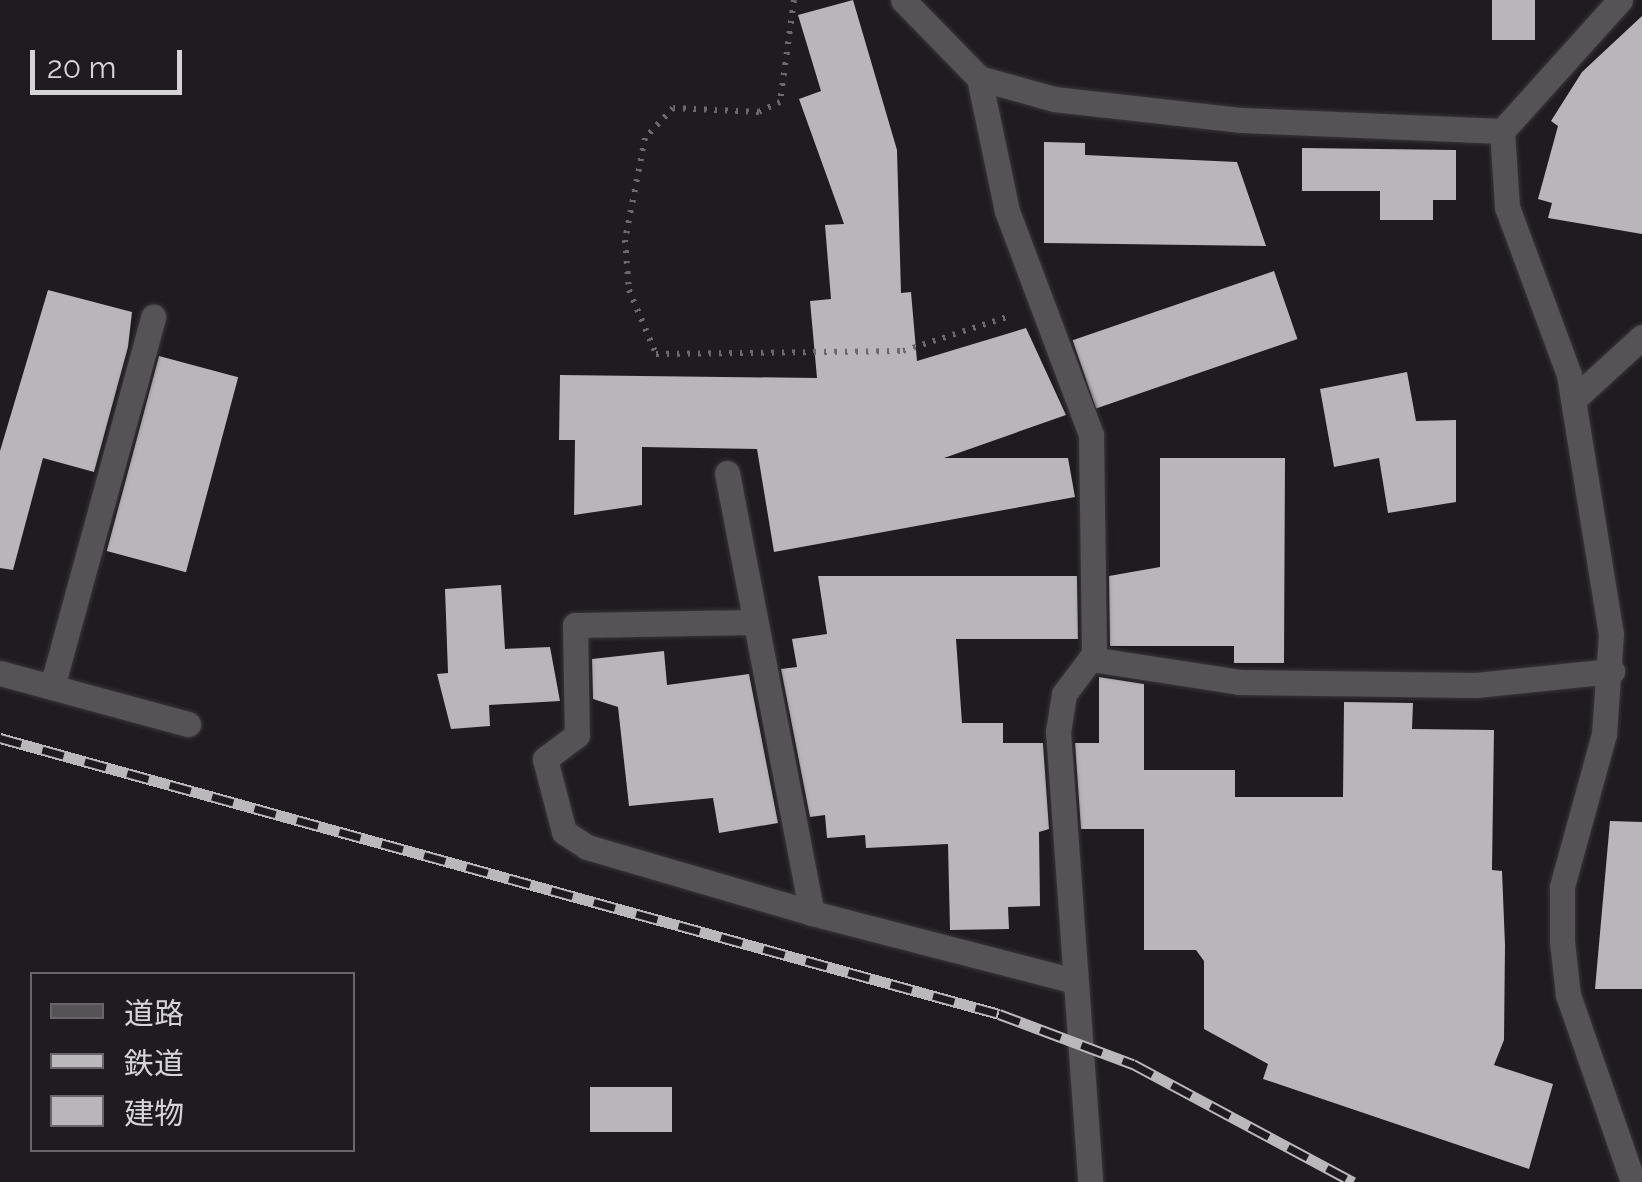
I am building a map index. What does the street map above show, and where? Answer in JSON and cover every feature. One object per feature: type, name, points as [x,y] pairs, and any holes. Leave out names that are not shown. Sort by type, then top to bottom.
[{"type":"street","points":[[903,0],[980,78],[1054,100],[1242,120],[1502,131]]},
{"type":"street","points":[[1620,0],[1502,131],[1507,207],[1574,399],[1612,671],[1562,887],[1562,941],[1568,995],[1632,1182]]},
{"type":"street","points":[[980,78],[1008,211],[1044,298],[1091,435],[1090,659],[1064,694],[1058,731],[1071,980],[1090,1182]]},
{"type":"street","points":[[52,687],[152,317]]},
{"type":"street","points":[[1574,399],[1642,337]]},
{"type":"street","points":[[727,473],[812,913]]},
{"type":"street","points":[[755,622],[576,625],[577,735],[545,759],[564,832],[586,847],[812,913],[1071,980]]},
{"type":"street","points":[[1090,659],[1240,682],[1476,686],[1612,671]]},
{"type":"street","points":[[0,674],[188,724]]},
{"type":"path","points":[[794,0],[780,102],[758,112],[673,108],[645,138],[625,240],[629,290],[656,354],[902,351],[1044,298]]},
{"type":"building","points":[[853,0],[897,150],[901,293],[911,292],[917,361],[1026,328],[1066,415],[944,458],[1068,458],[1075,497],[774,552],[757,449],[642,447],[642,505],[574,515],[575,440],[559,440],[560,375],[817,378],[810,301],[831,299],[825,225],[844,224],[799,99],[821,91],[798,15]]},
{"type":"building","points":[[1492,0],[1535,0],[1535,40],[1492,40]]},
{"type":"building","points":[[1642,16],[1642,234],[1548,218],[1552,203],[1538,199],[1558,126],[1551,121],[1582,72]]},
{"type":"building","points":[[1044,142],[1085,143],[1085,155],[1237,162],[1266,246],[1044,243]]},
{"type":"building","points":[[1302,148],[1456,150],[1456,200],[1433,200],[1433,220],[1380,220],[1380,191],[1302,191]]},
{"type":"building","points":[[1274,271],[1297,339],[1096,408],[1073,340]]},
{"type":"building","points":[[48,290],[132,312],[128,347],[94,472],[43,458],[13,570],[0,568],[0,451]]},
{"type":"building","points":[[159,356],[238,377],[186,572],[107,551]]},
{"type":"building","points":[[1407,372],[1416,421],[1456,420],[1456,502],[1388,513],[1379,458],[1334,467],[1320,389]]},
{"type":"building","points":[[1160,458],[1285,458],[1284,663],[1234,663],[1234,646],[1110,646],[1109,576],[1160,567]]},
{"type":"building","points":[[818,576],[1077,576],[1078,639],[956,639],[962,723],[1003,723],[1003,743],[1043,743],[1049,829],[1039,832],[1040,906],[1008,907],[1009,929],[950,930],[948,844],[866,848],[865,835],[827,838],[825,815],[810,817],[781,669],[797,667],[792,639],[827,634]]},
{"type":"building","points":[[501,585],[505,649],[550,647],[560,701],[489,705],[490,726],[451,729],[437,674],[448,673],[445,589]]},
{"type":"building","points":[[664,651],[667,685],[749,674],[778,823],[719,833],[713,798],[629,806],[618,707],[593,699],[592,659]]},
{"type":"building","points":[[1099,677],[1144,684],[1144,770],[1235,770],[1235,797],[1343,797],[1344,702],[1413,703],[1412,729],[1494,730],[1492,870],[1502,871],[1505,945],[1504,1040],[1494,1065],[1553,1084],[1529,1169],[1263,1079],[1268,1064],[1204,1029],[1204,961],[1196,950],[1144,950],[1144,829],[1081,829],[1075,743],[1099,743]]},
{"type":"building","points":[[1610,821],[1642,822],[1642,989],[1595,989]]},
{"type":"building","points":[[590,1087],[672,1087],[672,1132],[590,1132]]},
{"type":"railway","points":[[0,738],[999,1014],[1133,1064],[1353,1182]]}]
